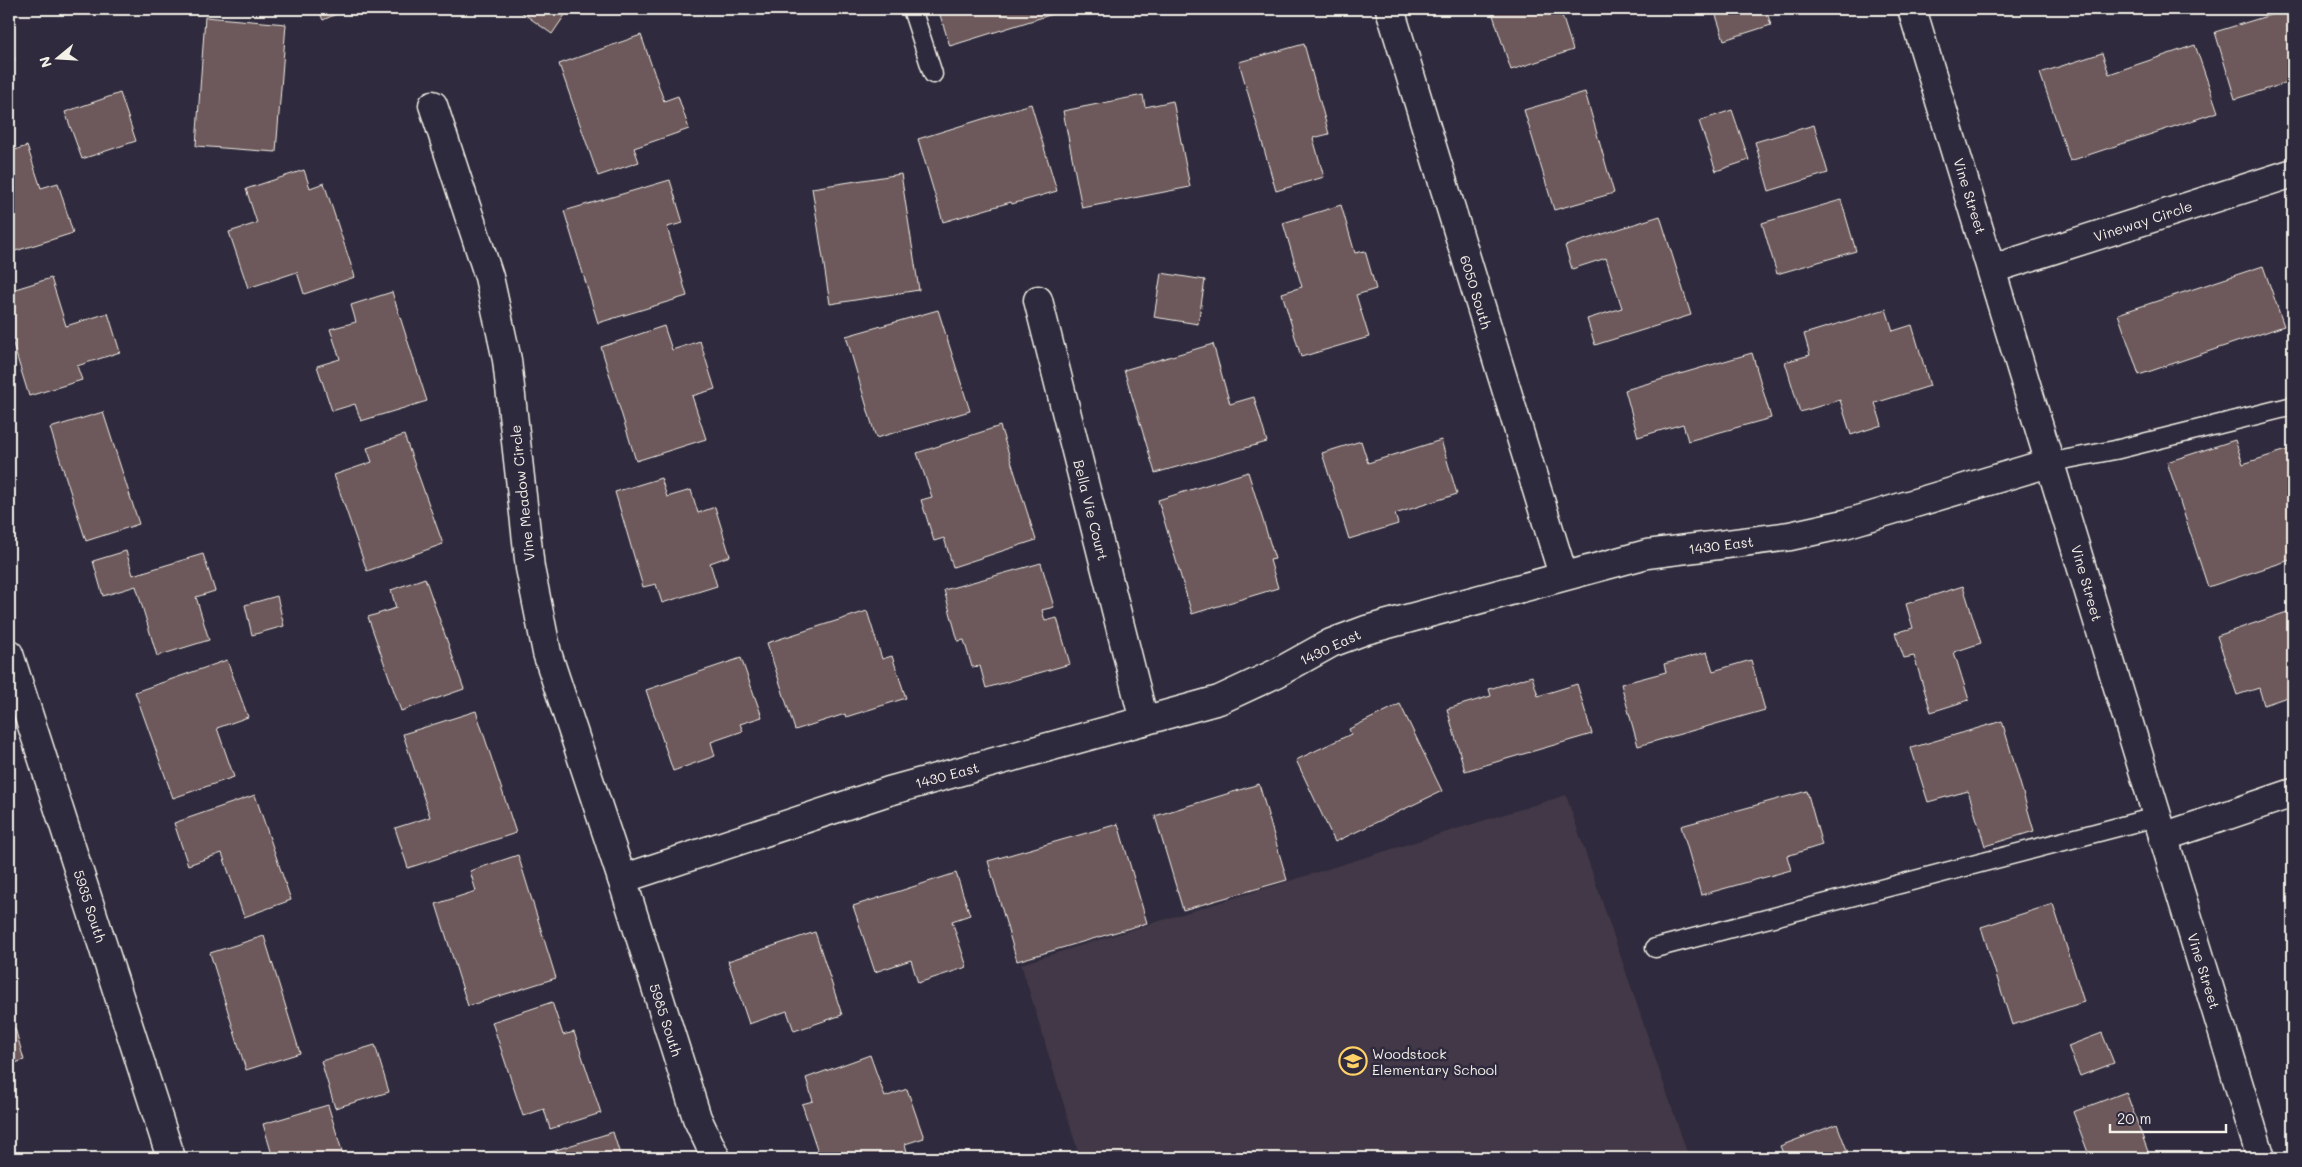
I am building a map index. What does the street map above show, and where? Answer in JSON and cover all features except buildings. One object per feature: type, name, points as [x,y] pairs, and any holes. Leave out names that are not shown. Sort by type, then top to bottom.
[{"type":"street","name":"6050 South","points":[[1390,9],[1563,575]]},
{"type":"street","name":"Vine Street","points":[[1912,9],[2052,462],[2159,827],[2261,1158]]},
{"type":"street","name":"Vine Meadow Circle","points":[[433,105],[489,277],[507,360],[530,568],[547,652],[622,879]]},
{"type":"street","name":"Vineway Circle","points":[[1992,269],[2293,173]]},
{"type":"street","name":"Bella Vie Court","points":[[1038,300],[1144,721]]},
{"type":"street","name":"1430 East","points":[[622,879],[889,791],[1219,700],[1277,673],[1331,644],[1366,630],[1563,575],[1647,554],[1790,536],[1845,524],[2052,462]]},
{"type":"street","name":"5935 South","points":[[9,654],[171,1158]]},
{"type":"street","points":[[2159,827],[2293,793]]},
{"type":"street","name":"5985 South","points":[[622,879],[697,1118],[716,1158]]},
{"type":"lane","points":[[912,9],[933,74]]},
{"type":"lane","points":[[2052,462],[2115,450],[2293,406]]},
{"type":"lane","points":[[1655,948],[2159,827]]},
{"type":"shaded area","name":"Woodstock Elementary School","points":[[1566,795],[1689,1158],[1080,1158],[1021,964]]},
{"type":"place","name":"Woodstock Elementary School","points":[[1353,1061]]}]
